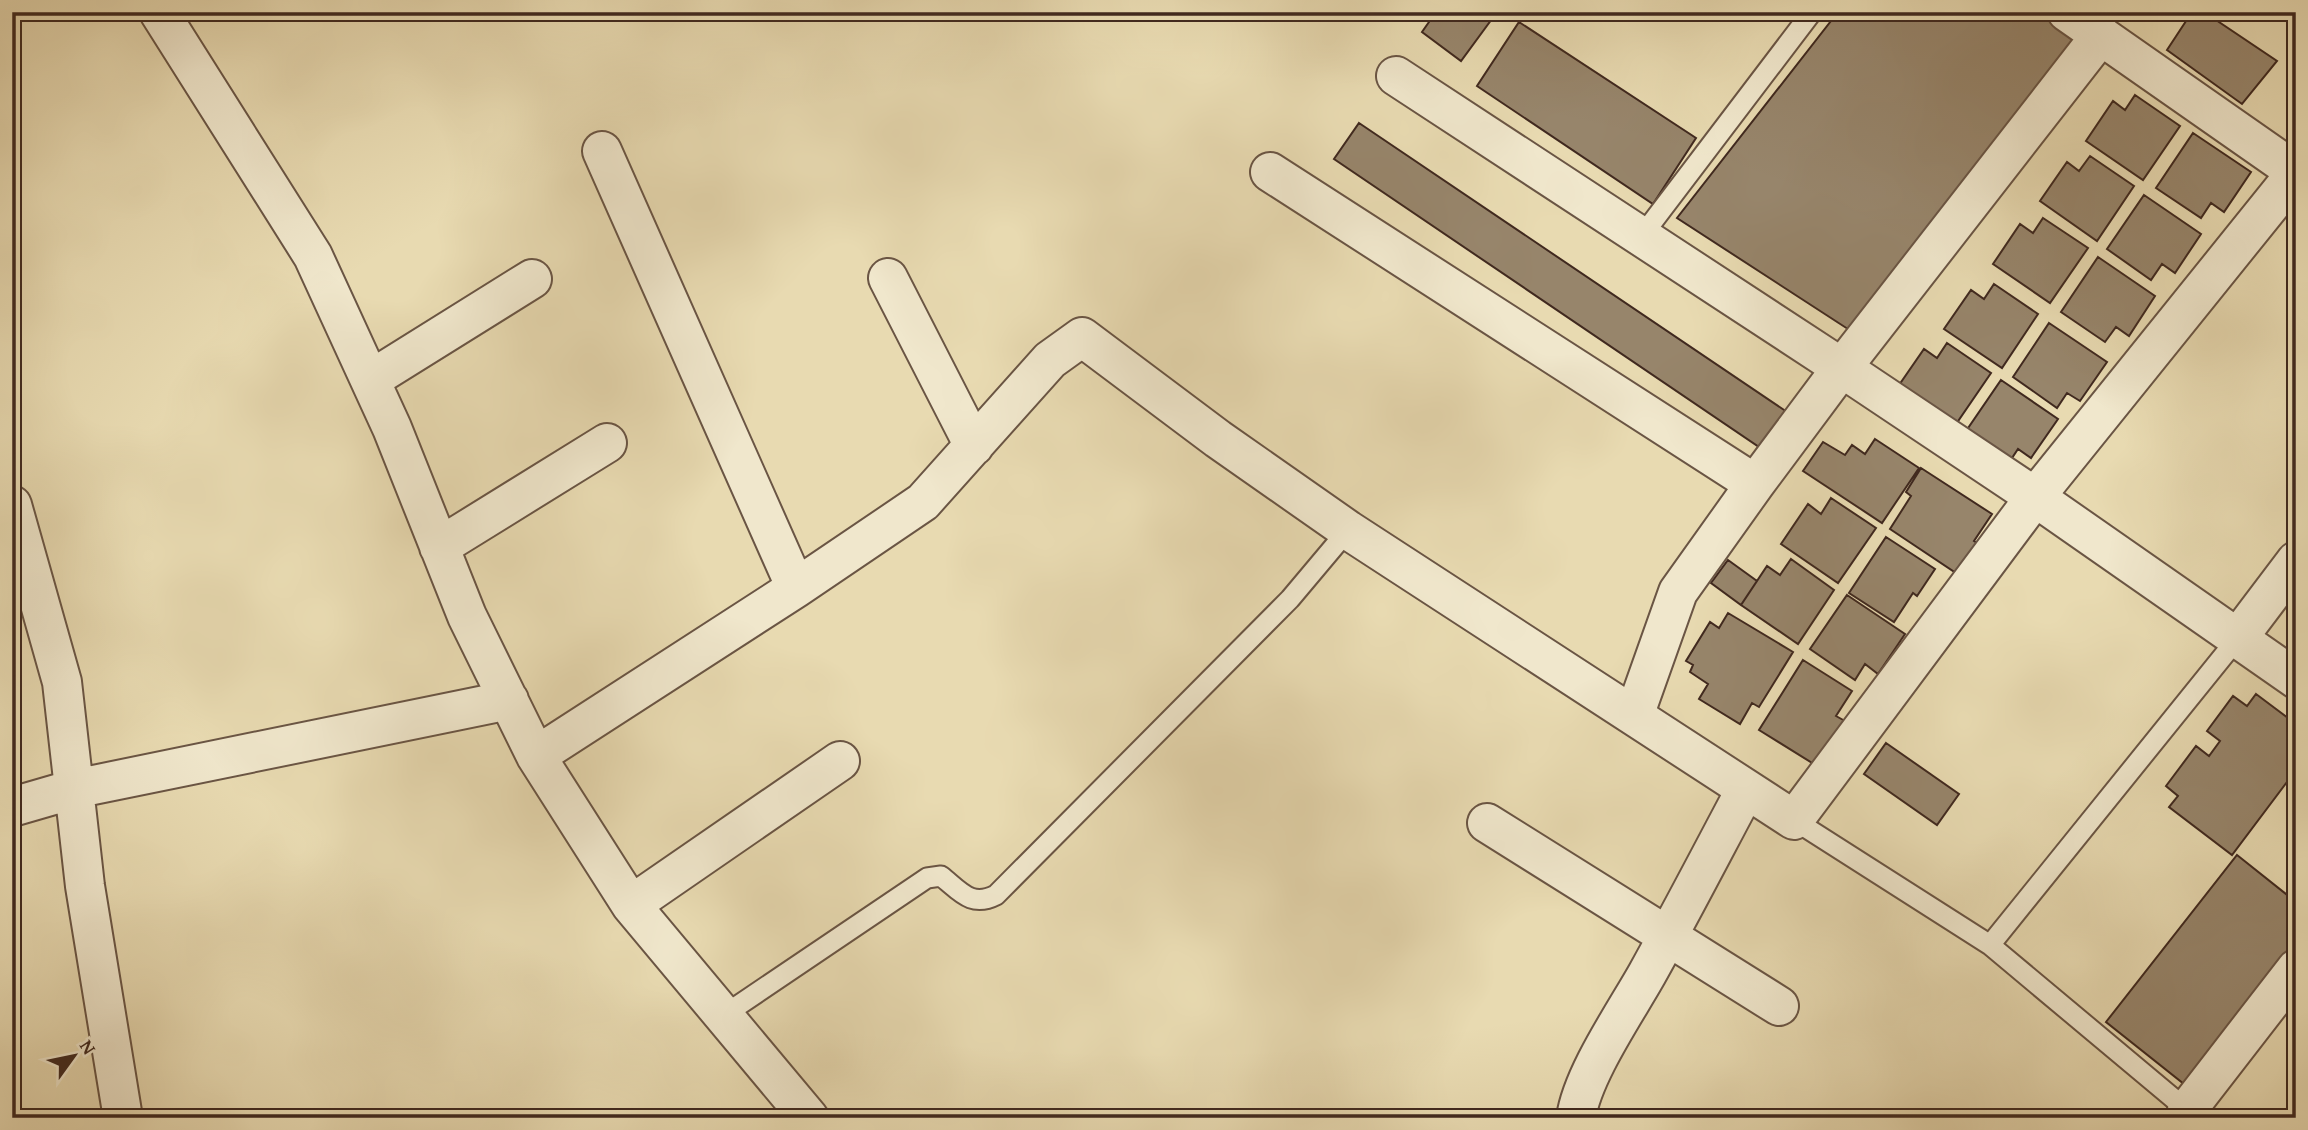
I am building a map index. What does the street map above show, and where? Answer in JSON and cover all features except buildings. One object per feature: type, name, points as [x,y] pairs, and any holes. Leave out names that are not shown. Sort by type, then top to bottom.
[{"type":"street","points":[[159,12],[313,256],[370,380],[467,617],[536,756],[631,905],[809,1118]]},
{"type":"street","points":[[536,756],[796,588],[923,502],[1050,360],[1082,338],[1218,439],[1348,530],[1794,820],[2035,498],[2296,172],[2067,12]]},
{"type":"street","points":[[1634,716],[1678,592],[1842,368],[2101,35]]},
{"type":"street","points":[[1396,76],[1842,368],[2296,679]]},
{"type":"street","points":[[601,151],[796,588]]},
{"type":"street","points":[[1270,172],[1755,484]]},
{"type":"street","points":[[888,278],[974,446]]},
{"type":"street","points":[[370,380],[532,279]]},
{"type":"street","points":[[439,547],[607,443]]},
{"type":"street","points":[[12,505],[62,682],[85,886],[124,1118]]},
{"type":"street","points":[[2237,639],[2296,561]]},
{"type":"street","points":[[12,807],[74,789],[509,700]]},
{"type":"street","points":[[631,905],[840,761]]},
{"type":"street","points":[[1576,1118],[1588,1078],[1746,789]]},
{"type":"street","points":[[1487,823],[1779,1006]]},
{"type":"street","points":[[2191,1114],[2296,969]]},
{"type":"lane","points":[[1641,237],[1812,12]]},
{"type":"lane","points":[[723,1015],[927,878],[941,876],[972,900],[984,901],[996,895],[1290,599],[1348,530]]},
{"type":"lane","points":[[1990,945],[2237,639]]},
{"type":"lane","points":[[1794,820],[1990,945],[2191,1114]]}]
